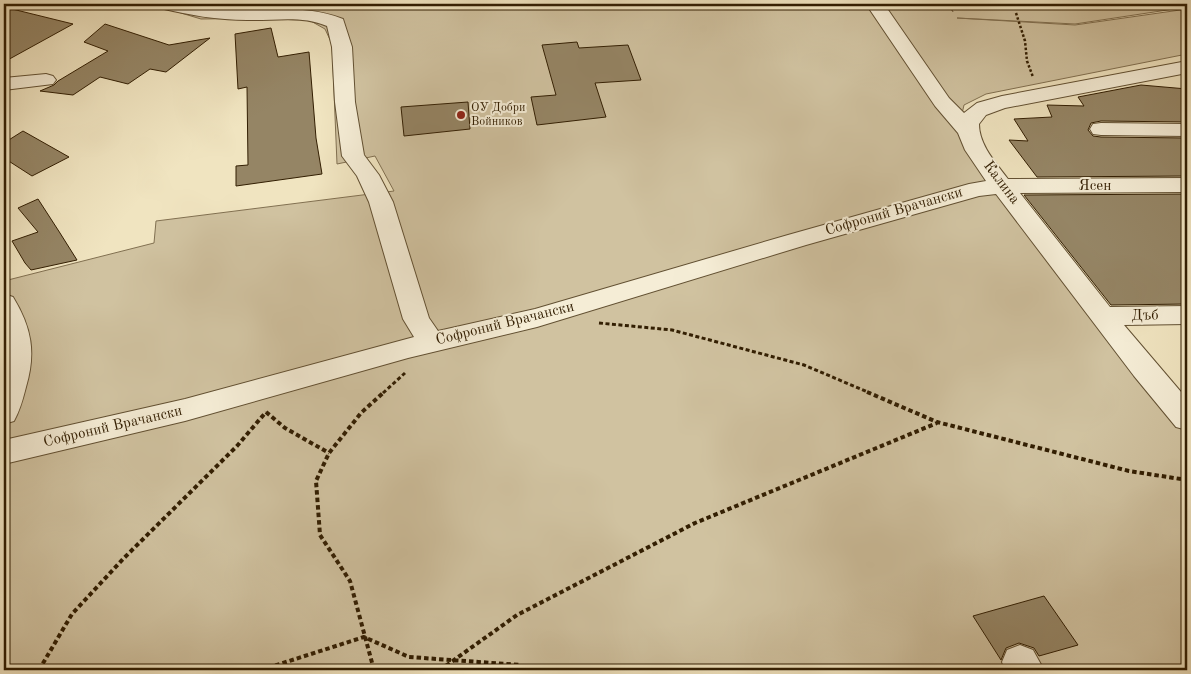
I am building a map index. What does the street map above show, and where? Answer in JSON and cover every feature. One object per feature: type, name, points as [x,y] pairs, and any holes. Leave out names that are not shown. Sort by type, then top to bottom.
[{"type":"street","points":[[166,4],[208,14],[262,15],[309,11],[336,23],[342,47],[345,102],[353,156],[368,175],[381,202],[416,320],[432,343]]},
{"type":"street","name":"Калина","points":[[875,4],[942,102],[968,131],[977,150],[1003,186],[1156,384],[1187,419]]},
{"type":"street","points":[[342,47],[347,12]]},
{"type":"street","points":[[968,131],[971,117],[983,108],[1043,94],[1187,67]]},
{"type":"street","points":[[4,84],[46,80]]},
{"type":"street","points":[[1101,129],[1187,130]]},
{"type":"street","name":"Ясен","points":[[1003,186],[1187,185]]},
{"type":"street","name":"Софроний Врачански","points":[[4,452],[185,410],[432,343],[536,318],[940,199],[977,189],[1003,186]]},
{"type":"street","points":[[4,303],[10,315],[19,352],[11,394],[4,413]]},
{"type":"street","name":"Дъб","points":[[1103,316],[1187,315]]},
{"type":"path","points":[[1016,13],[1025,41],[1027,61],[1032,76],[1043,94]]},
{"type":"path","points":[[594,323],[672,330],[804,365],[937,422],[1129,471],[1187,480]]},
{"type":"path","points":[[374,670],[350,581],[320,535],[316,481],[329,453],[361,412],[398,380],[432,343]]},
{"type":"path","points":[[39,670],[72,614],[124,558],[237,446],[292,381]]},
{"type":"path","points":[[266,412],[285,428],[329,453]]},
{"type":"path","points":[[440,670],[517,615],[695,523],[937,422]]},
{"type":"path","points":[[261,670],[364,636],[409,656],[521,665]]},
{"type":"shaded area","points":[[151,4],[948,4],[953,12],[949,4],[1187,4],[1187,7],[1075,24],[957,18],[1075,25],[1187,9],[1187,54],[986,94],[964,105],[959,127],[1092,312],[1187,433],[1187,670],[4,670],[4,281],[154,243],[156,221],[394,191],[375,156],[337,164],[332,44],[325,29],[309,20],[281,18],[201,19]]},
{"type":"building","points":[[4,7],[73,24],[4,62]]},
{"type":"building","points":[[105,24],[169,45],[210,38],[166,72],[150,69],[128,84],[100,77],[73,95],[40,91],[54,85],[108,51],[84,42]]},
{"type":"building","points":[[271,28],[278,57],[309,52],[316,138],[322,174],[236,186],[236,166],[248,165],[247,87],[238,89],[235,34]]},
{"type":"building","points":[[577,42],[579,48],[628,45],[641,80],[595,83],[606,117],[537,125],[531,97],[556,95],[542,45]]},
{"type":"building","points":[[1141,85],[1187,89],[1187,122],[1101,121],[1091,123],[1088,130],[1093,136],[1101,137],[1187,138],[1187,176],[1037,177],[1009,140],[1028,141],[1014,119],[1052,117],[1047,105],[1084,106],[1078,97]]},
{"type":"building","points":[[468,102],[470,129],[404,136],[401,107]]},
{"type":"building","points":[[23,131],[69,157],[32,176],[4,158],[4,143]]},
{"type":"building","points":[[1187,194],[1187,304],[1111,305],[1024,195]]},
{"type":"building","points":[[38,199],[77,260],[31,270],[25,263],[12,241],[38,232],[18,208]]},
{"type":"building","points":[[1044,596],[1078,645],[1039,656],[1034,648],[1019,643],[1006,648],[1001,660],[973,616]]},
{"type":"place","name":"ОУ Добри Войников","points":[[461,115]]}]
